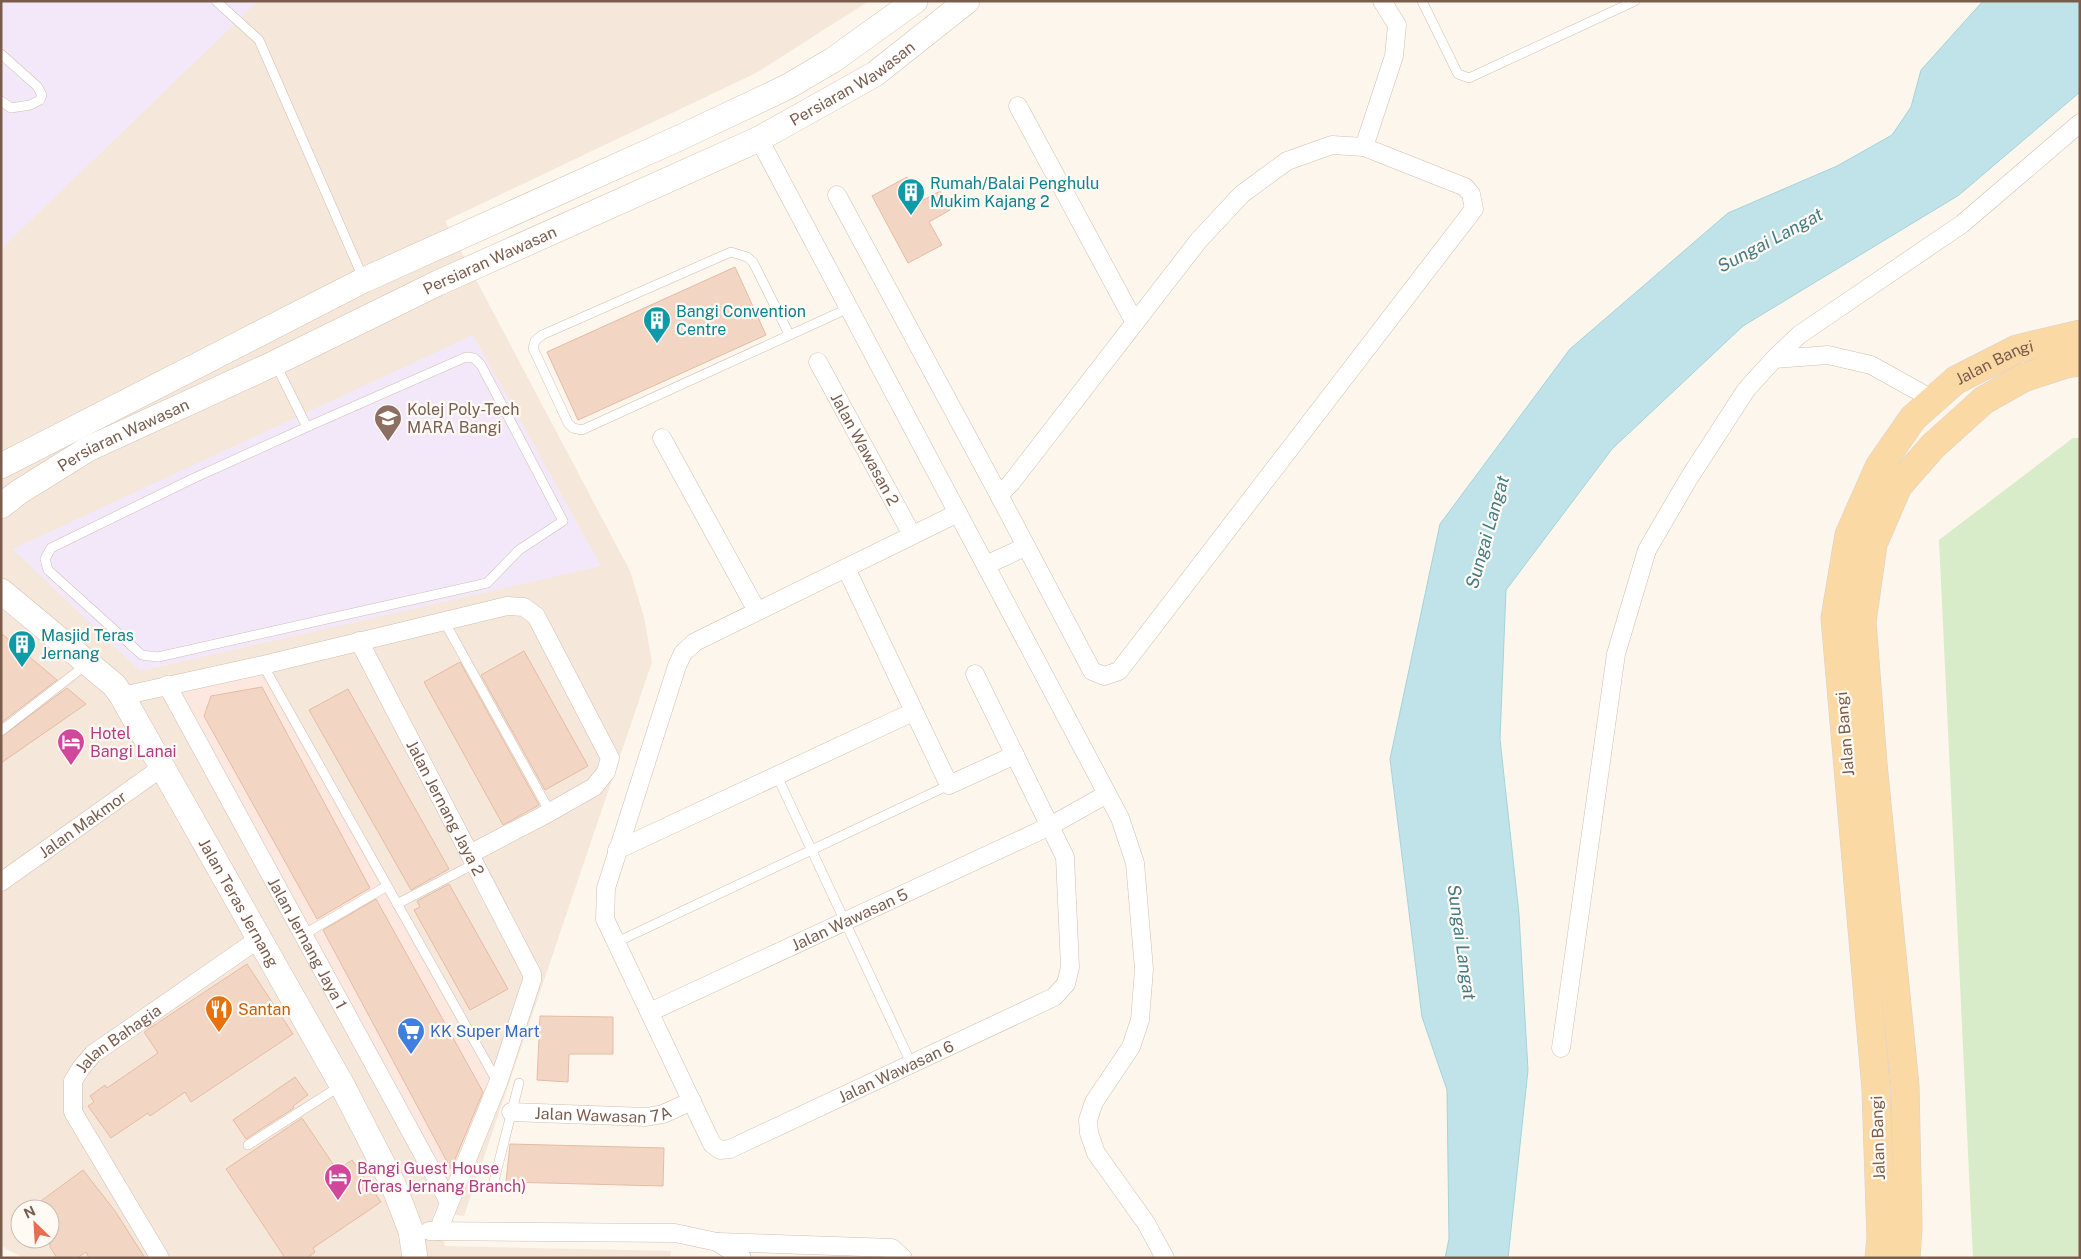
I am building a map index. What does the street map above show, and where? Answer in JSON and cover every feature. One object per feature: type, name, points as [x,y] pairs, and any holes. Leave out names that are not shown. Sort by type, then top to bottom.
[{"type":"main road","name":"Persiaran Wawasan","points":[[1,466],[364,280],[677,139],[787,87],[833,60],[916,1]]},
{"type":"main road","name":"Persiaran Wawasan","points":[[10,499],[88,449],[275,363],[438,282],[760,139],[875,74],[967,1]]},
{"type":"main road","points":[[677,139],[724,130],[760,139],[767,112],[787,87]]},
{"type":"main road","points":[[322,338],[342,318],[364,280],[393,287],[438,282]]},
{"type":"main road","name":"Jalan Bangi","points":[[1879,1258],[1881,1238],[1876,1089],[1835,618],[1848,535],[1878,467],[1913,418],[1956,380],[2018,349],[2080,334]]},
{"type":"main road","name":"Jalan Bangi","points":[[1906,1258],[1908,1228],[1904,1086],[1874,773],[1862,622],[1873,544],[1898,486],[1933,446],[1984,400],[2023,378],[2066,364],[2080,362]]},
{"type":"main road","points":[[1,524],[10,499]]},
{"type":"main road","points":[[1,572],[41,624]]},
{"type":"main road","name":"Jalan Teras Jernang","points":[[1,591],[114,685],[122,696],[164,766],[342,1085],[393,1184],[411,1231],[414,1258]]},
{"type":"street","points":[[1364,147],[1394,56],[1397,25],[1382,1]]},
{"type":"street","points":[[1018,106],[1135,323]]},
{"type":"street","points":[[1562,1048],[1616,654],[1647,550],[1689,478],[1741,398],[1774,359],[1799,335],[1962,224],[2080,123]]},
{"type":"street","points":[[760,139],[1120,818],[1135,863],[1144,969],[1140,1020],[1131,1047],[1094,1102],[1088,1120],[1089,1133],[1096,1153],[1146,1223],[1165,1258]]},
{"type":"street","points":[[837,195],[1092,671],[1104,676],[1119,671],[1474,209],[1471,194],[1465,187],[1364,147],[1332,145],[1310,151],[1287,161],[1242,194],[1199,240],[1011,483],[999,495]]},
{"type":"street","points":[[1774,359],[1828,355],[1871,365],[1934,400]]},
{"type":"street","name":"Jalan Wawasan 2","points":[[818,362],[912,535]]},
{"type":"street","points":[[662,438],[757,612]]},
{"type":"street","points":[[692,1101],[605,919],[606,888],[683,653],[695,642],[958,513]]},
{"type":"street","points":[[986,565],[1025,547]]},
{"type":"street","points":[[846,568],[948,785],[1015,755]]},
{"type":"street","points":[[122,696],[263,666],[359,640],[507,606],[524,607],[536,616],[610,758],[606,772],[594,787],[473,859]]},
{"type":"street","name":"Jalan Jernang Jaya 2","points":[[359,640],[532,974],[532,980],[498,1083]]},
{"type":"street","points":[[975,674],[1050,826]]},
{"type":"street","name":"Jalan Jernang Jaya 1","points":[[167,685],[449,1202]]},
{"type":"street","points":[[618,850],[913,712]]},
{"type":"street","name":"Jalan Makmor","points":[[1,882],[164,766]]},
{"type":"street","name":"Jalan Wawasan 5","points":[[650,1012],[1050,826],[1108,794]]},
{"type":"street","name":"Jalan Wawasan 6","points":[[692,1101],[712,1144],[720,1150],[730,1149],[1054,998],[1066,984],[1070,967],[1065,857],[1050,826]]},
{"type":"street","name":"Jalan Bahagia","points":[[160,1258],[73,1112],[74,1081],[81,1068],[93,1054],[260,938]]},
{"type":"street","points":[[438,1231],[498,1083]]},
{"type":"street","name":"Jalan Wawasan 7A","points":[[511,1112],[646,1116],[663,1114],[692,1101]]},
{"type":"street","points":[[411,1231],[675,1233],[717,1242],[892,1248],[903,1258]]},
{"type":"street","points":[[717,1242],[742,1258]]},
{"type":"lane","points":[[216,1],[260,40],[364,280]]},
{"type":"lane","points":[[1422,1],[1458,74],[1469,78],[1635,1]]},
{"type":"lane","points":[[1,54],[37,86],[42,95],[40,100],[30,105],[11,108],[1,101]]},
{"type":"lane","points":[[789,334],[753,262],[747,257],[731,252],[542,335],[535,340],[533,348],[568,423],[574,428],[582,430],[849,308]]},
{"type":"lane","points":[[466,357],[474,358],[481,365],[562,521],[519,550],[487,583],[158,657],[142,655],[48,570],[45,559],[51,548],[192,479],[307,427],[466,357]]},
{"type":"lane","points":[[275,363],[307,427]]},
{"type":"lane","points":[[444,621],[550,812]]},
{"type":"lane","points":[[1,731],[87,664]]},
{"type":"lane","points":[[263,666],[498,1083]]},
{"type":"lane","points":[[777,776],[910,1064]]},
{"type":"lane","points":[[616,942],[948,785]]},
{"type":"lane","points":[[398,904],[473,859]]},
{"type":"lane","points":[[302,935],[387,886]]},
{"type":"lane","points":[[493,1185],[519,1083]]},
{"type":"lane","points":[[248,1144],[342,1085]]},
{"type":"shaded area","points":[[1,1],[869,1],[756,73],[445,221],[630,571],[644,617],[652,662],[464,1216],[435,1213],[445,1246],[671,1251],[670,1258],[23,1258],[1,1246]]},
{"type":"shaded area","points":[[1,1],[258,1],[1,249]]},
{"type":"shaded area","name":"Kolej Poly-Tech MARA Bangi","points":[[473,335],[601,566],[140,671],[13,549]]},
{"type":"shaded area","points":[[260,674],[491,1082],[448,1185],[179,691]]},
{"type":"green space","points":[[2073,438],[2080,438],[2080,1258],[1973,1258],[1939,540]]},
{"type":"water","name":"Sungai Langat","points":[[1983,1],[2080,1],[2080,92],[1959,195],[1743,326],[1612,449],[1506,590],[1500,739],[1519,914],[1528,1070],[1508,1258],[1445,1258],[1449,1239],[1447,1090],[1422,1017],[1390,759],[1440,524],[1570,349],[1728,213],[1837,166],[1892,135],[1911,107],[1921,70]]},
{"type":"building","name":"Rumah/Balai Penghulu Mukim Kajang 2","points":[[907,177],[920,202],[940,191],[950,210],[929,222],[942,245],[908,263],[872,196]]},
{"type":"building","name":"Bangi Convention Centre","points":[[735,267],[766,335],[578,420],[547,352]]},
{"type":"building","points":[[1,633],[57,680],[1,723]]},
{"type":"building","points":[[524,651],[588,766],[545,790],[481,675]]},
{"type":"building","points":[[460,662],[539,805],[503,825],[424,682]]},
{"type":"building","points":[[262,687],[370,888],[317,919],[204,716],[211,696]]},
{"type":"building","points":[[67,688],[86,704],[1,763],[1,737]]},
{"type":"building","points":[[348,689],[449,869],[411,890],[309,710]]},
{"type":"building","points":[[449,884],[508,989],[470,1010],[414,910],[420,907],[417,901]]},
{"type":"building","points":[[376,899],[483,1092],[451,1169],[323,930]]},
{"type":"building","name":"Santan","points":[[247,964],[293,1034],[191,1102],[185,1092],[150,1116],[148,1113],[111,1138],[88,1106],[94,1102],[90,1096],[105,1085],[107,1088],[158,1053],[144,1032]]},
{"type":"building","points":[[540,1016],[613,1017],[613,1054],[569,1054],[568,1082],[537,1080]]},
{"type":"building","points":[[295,1077],[308,1095],[293,1106],[294,1108],[246,1139],[233,1120]]},
{"type":"building","points":[[302,1118],[337,1170],[352,1160],[381,1202],[313,1248],[315,1252],[307,1258],[285,1258],[226,1169]]},
{"type":"building","points":[[510,1144],[664,1148],[663,1186],[506,1182]]},
{"type":"building","points":[[83,1170],[115,1211],[145,1258],[89,1258],[86,1252],[77,1258],[57,1258],[51,1249],[60,1249],[60,1199],[44,1199]]},
{"type":"place","name":"Rumah/Balai Penghulu Mukim Kajang 2","points":[[911,216]]},
{"type":"place","name":"Bangi Convention Centre","points":[[657,344]]},
{"type":"place","name":"Kolej Poly-Tech MARA Bangi","points":[[388,442]]},
{"type":"place","name":"Masjid Teras Jernang","points":[[22,668]]},
{"type":"place","name":"Hotel Bangi Lanai","points":[[71,766]]},
{"type":"place","name":"Santan","points":[[219,1033]]},
{"type":"place","name":"KK Super Mart","points":[[411,1055]]},
{"type":"place","name":"Bangi Guest House (Teras Jernang Branch)","points":[[338,1201]]}]
